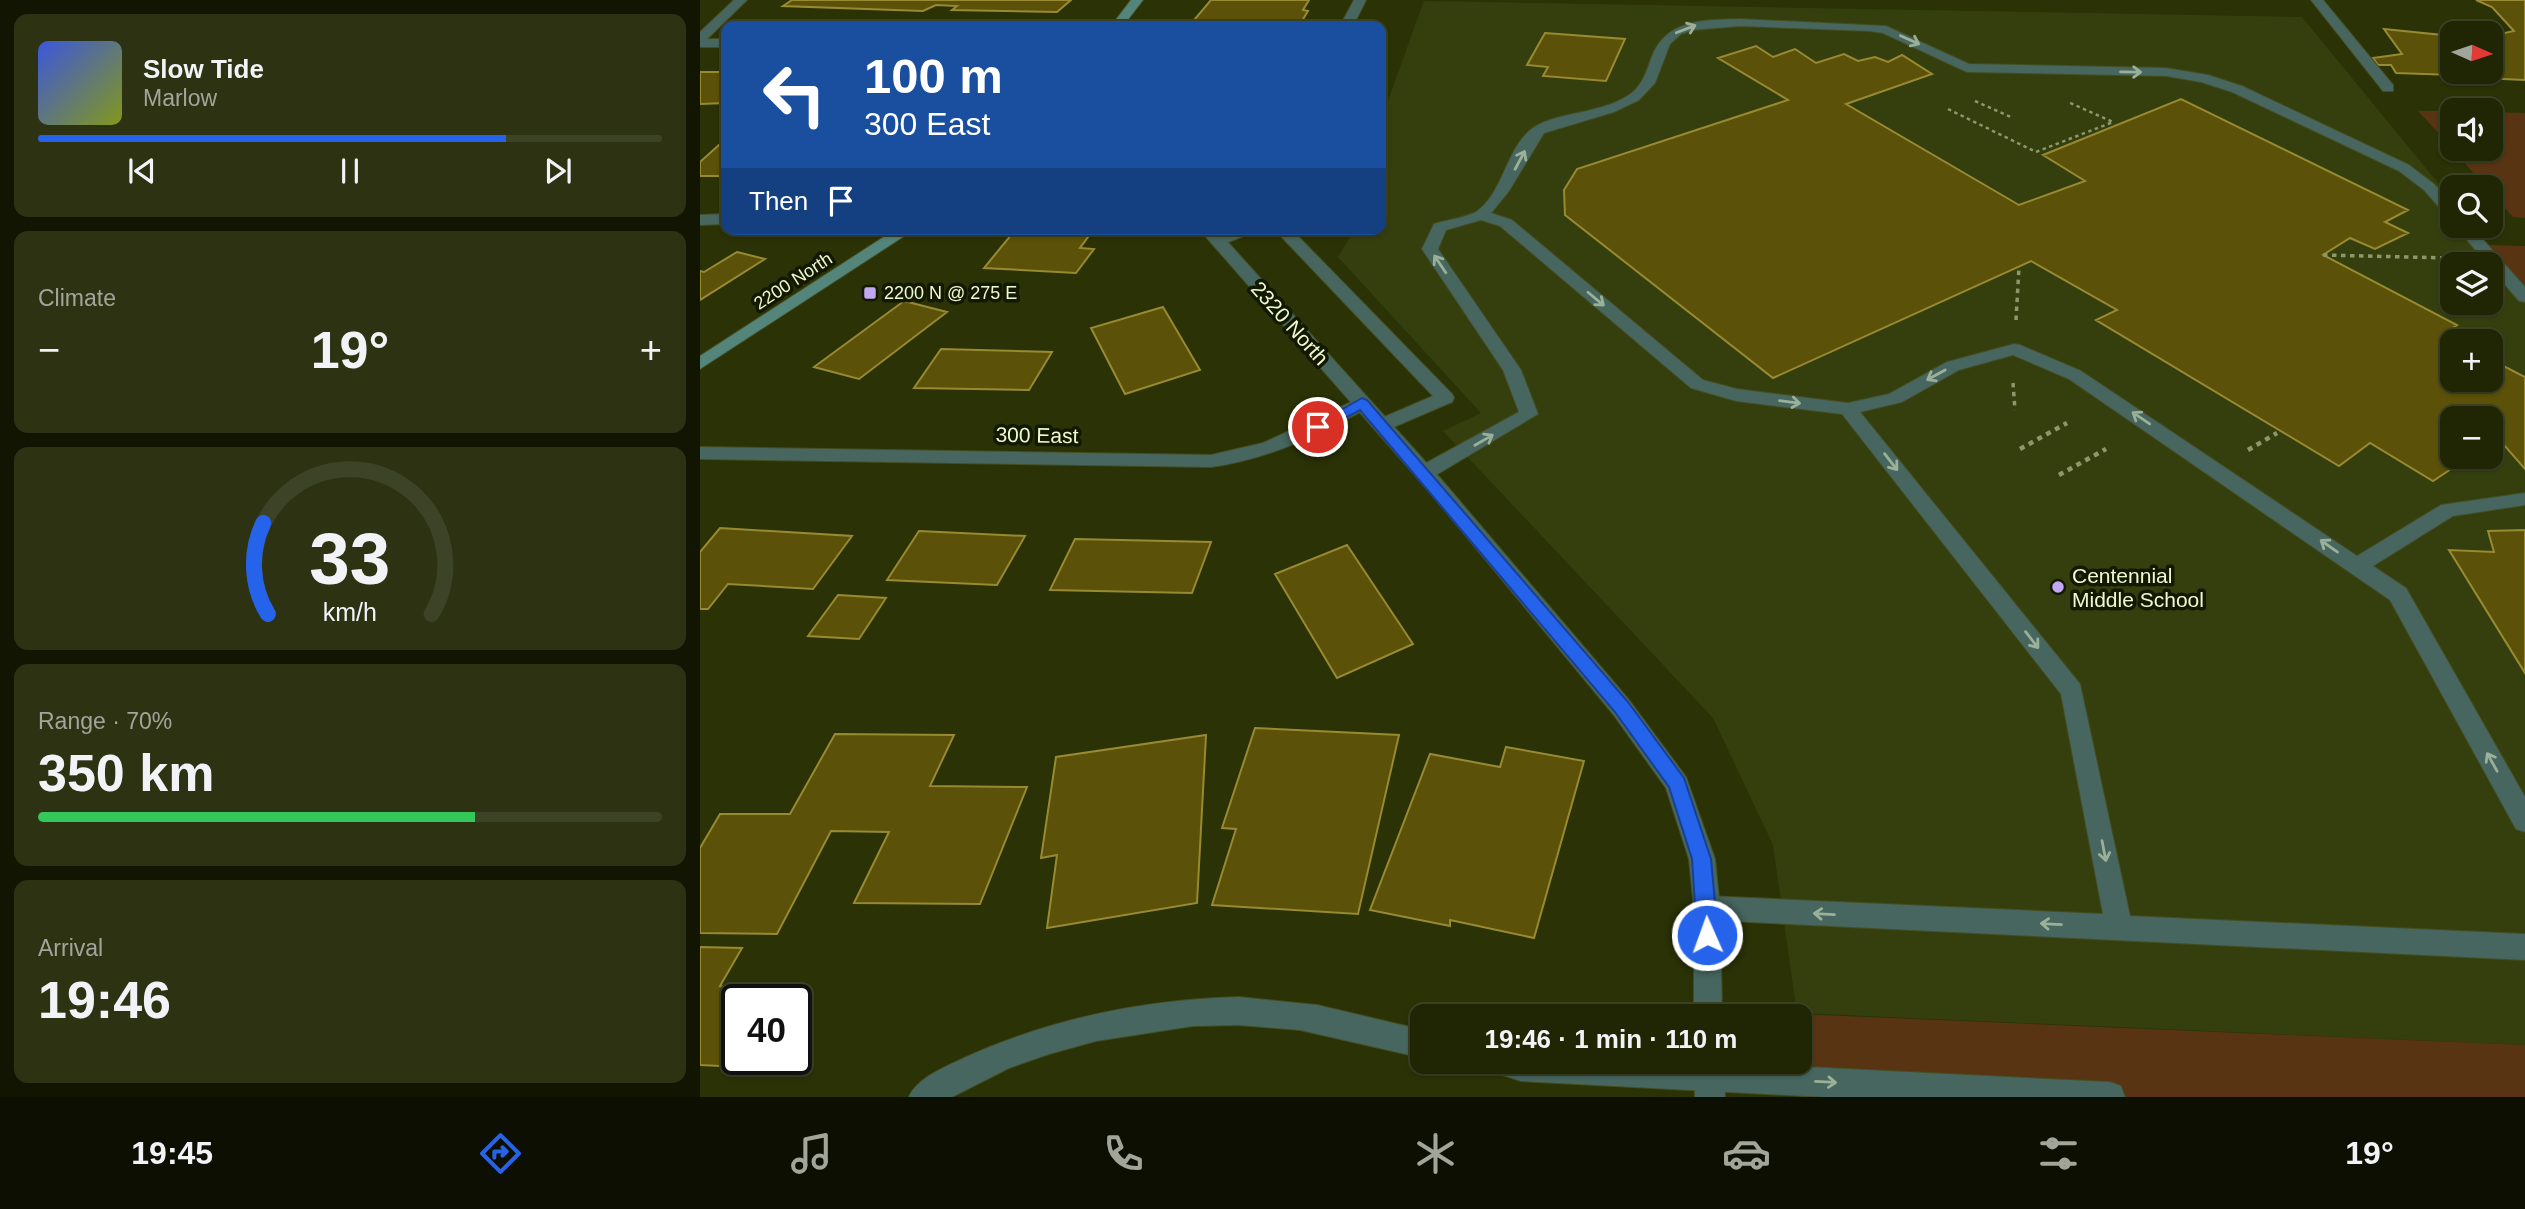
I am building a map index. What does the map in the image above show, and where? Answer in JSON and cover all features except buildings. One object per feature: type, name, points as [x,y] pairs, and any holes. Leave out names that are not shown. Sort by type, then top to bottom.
[{"type":"main road","points":[[1121,21],[1137,0]]},
{"type":"main road","name":"2200 North","points":[[700,364],[898,235]]},
{"type":"street","points":[[700,41],[741,0]]},
{"type":"street","points":[[2317,0],[2388,88]]},
{"type":"street","points":[[1351,21],[1360,1]]},
{"type":"street","points":[[1424,473],[1529,414],[1512,370],[1430,249],[1440,227],[1481,215],[1502,191],[1531,138],[1539,130],[1628,102],[1643,92],[1652,77],[1662,43],[1677,32],[1708,23],[1878,28],[1967,68],[2166,72],[2203,78],[2237,89],[2404,168],[2429,187],[2440,199]]},
{"type":"street","points":[[700,41],[721,43]]},
{"type":"street","points":[[1481,215],[1506,223],[1697,384],[1736,396],[1848,409],[1895,398],[1953,366],[2014,349],[2076,374],[2398,594],[2525,821]]},
{"type":"street","points":[[700,220],[721,219]]},
{"type":"street","name":"2320 North","points":[[1213,235],[1424,473],[1622,707],[1677,784],[1702,859],[1707,908],[1708,1004]]},
{"type":"street","points":[[1288,235],[1445,398],[1382,425]]},
{"type":"street","points":[[2473,238],[2525,297]]},
{"type":"street","name":"300 East","points":[[700,453],[1211,461],[1245,457],[1277,445],[1362,403]]},
{"type":"street","points":[[1848,409],[2072,691],[2119,928]]},
{"type":"street","points":[[2357,566],[2448,510],[2524,499]]},
{"type":"street","points":[[1707,908],[2525,947]]},
{"type":"street","points":[[924,1097],[961,1073],[1060,1036],[1144,1017],[1236,1010],[1283,1014],[1410,1041]]},
{"type":"street","points":[[1647,1074],[2110,1097]]},
{"type":"path","points":[[1974,100],[2013,118]]},
{"type":"path","points":[[1948,109],[2036,152],[2113,122],[2064,100]]},
{"type":"path","points":[[2323,255],[2440,258]]},
{"type":"path","points":[[2016,321],[2019,267]]},
{"type":"path","points":[[2013,376],[2015,410]]},
{"type":"path","points":[[2020,449],[2067,423]]},
{"type":"path","points":[[2241,455],[2277,433]]},
{"type":"path","points":[[2059,475],[2106,449]]},
{"type":"shaded area","name":"Centennial Middle School","points":[[1424,1],[2302,17],[2440,185],[2440,238],[2483,238],[2495,252],[2440,252],[2440,315],[2503,315],[2503,261],[2525,286],[2525,1045],[1812,1014],[1812,1004],[1796,1004],[1773,845],[1713,718],[1443,431],[1481,413],[1338,257],[1351,235],[1386,235],[1386,106]]},
{"type":"shaded area","points":[[2418,111],[2440,111],[2440,135]]},
{"type":"shaded area","points":[[2503,112],[2525,113],[2525,218],[2513,217],[2503,206],[2503,175],[2475,175],[2463,161],[2503,161]]},
{"type":"shaded area","points":[[2488,245],[2525,246],[2525,286],[2503,262],[2503,252],[2494,252]]},
{"type":"shaded area","points":[[1812,1015],[2525,1045],[2525,1097],[1800,1097],[1800,1074],[1812,1074]]},
{"type":"place","name":"2200 N @ 275 E","points":[[870,293]]},
{"type":"place","name":"Centennial Middle School","points":[[2058,587]]},
{"type":"route","points":[[1318,427],[1362,403],[1622,707],[1677,784],[1702,859],[1707,935]]}]
